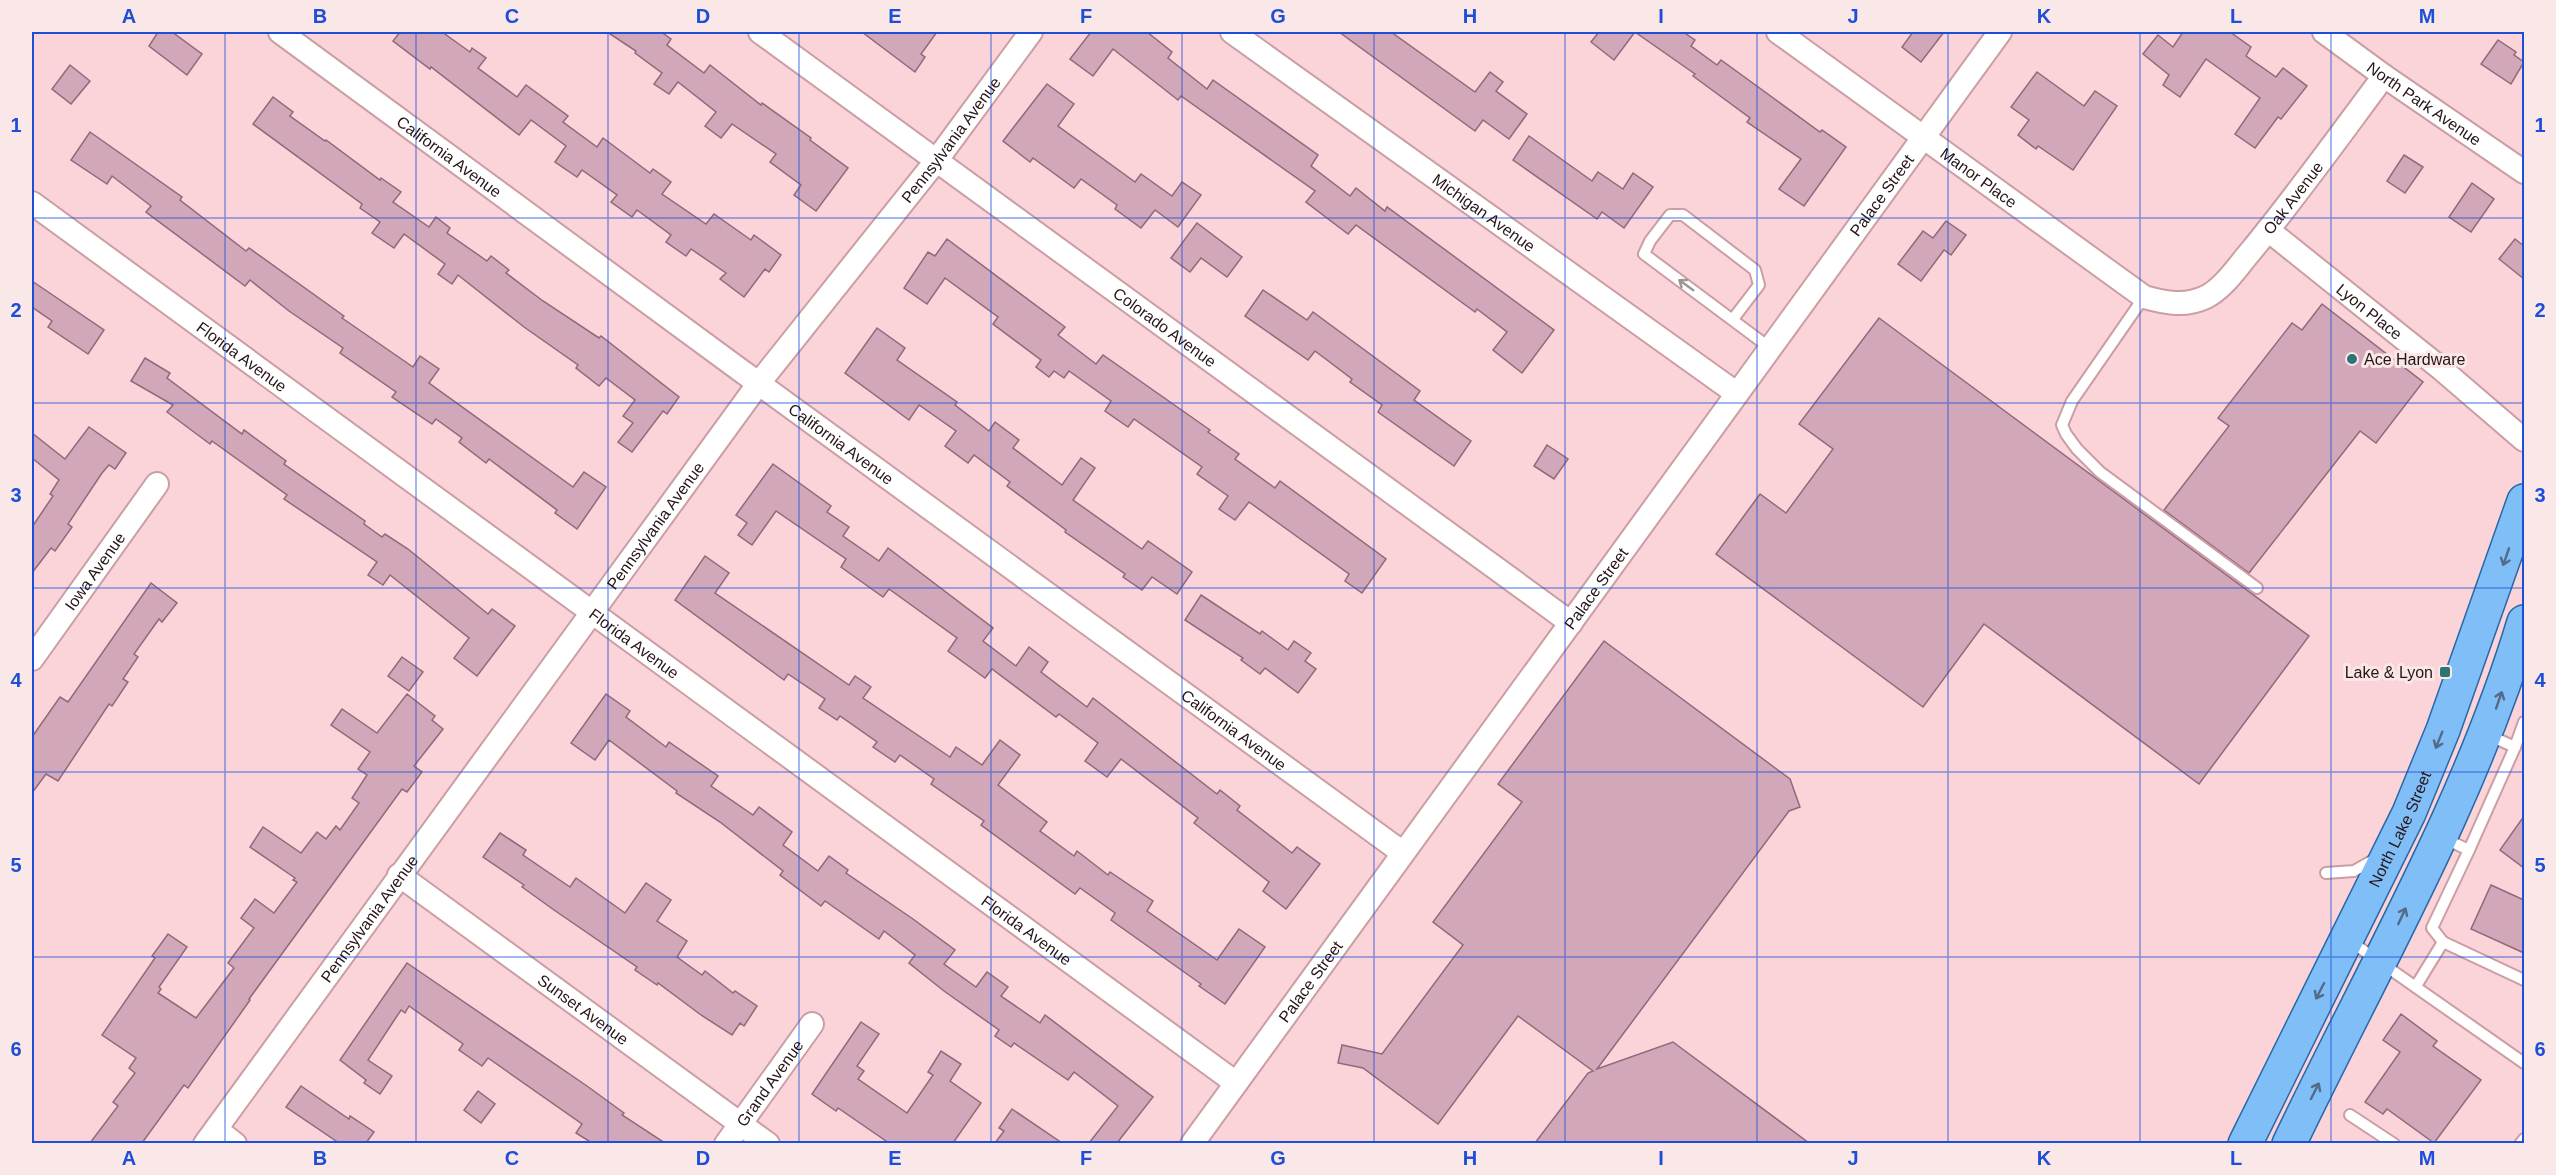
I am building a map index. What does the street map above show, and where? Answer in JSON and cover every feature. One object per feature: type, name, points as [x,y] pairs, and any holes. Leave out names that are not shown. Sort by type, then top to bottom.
[{"type":"main road","name":"North Lake Street","points":[[2245,1143],[2409,813],[2443,730],[2524,501]]},
{"type":"main road","points":[[2289,1143],[2381,961],[2454,843],[2485,734],[2524,629]]},
{"type":"street","name":"California Avenue","points":[[280,32],[1403,853]]},
{"type":"street","name":"Colorado Avenue","points":[[760,32],[1570,623]]},
{"type":"street","name":"Pennsylvania Avenue","points":[[210,1136],[759,382],[936,160],[1031,32]]},
{"type":"street","name":"Michigan Avenue","points":[[1232,32],[1736,393]]},
{"type":"street","name":"Manor Place","points":[[1778,32],[2144,297],[2168,304],[2187,304]]},
{"type":"street","name":"Palace Street","points":[[1192,1143],[2000,32]]},
{"type":"street","name":"North Park Avenue","points":[[2324,32],[2524,172]]},
{"type":"street","name":"Oak Avenue","points":[[2187,304],[2209,296],[2231,275],[2268,230],[2384,76]]},
{"type":"street","name":"Florida Avenue","points":[[32,203],[1236,1083]]},
{"type":"street","name":"Lyon Place","points":[[2268,230],[2439,367],[2524,440]]},
{"type":"street","name":"Iowa Avenue","points":[[32,659],[157,484]]},
{"type":"street","name":"Sunset Avenue","points":[[399,875],[740,1125],[768,1143]]},
{"type":"street","name":"Grand Avenue","points":[[726,1143],[812,1024]]},
{"type":"street","points":[[210,1136],[235,1143]]},
{"type":"lane","points":[[1733,319],[1759,285],[1755,270],[1683,215],[1670,215],[1650,241],[1644,254],[1770,348]]},
{"type":"lane","points":[[2144,297],[2072,401],[2062,425],[2077,449],[2100,472],[2257,588]]},
{"type":"lane","points":[[2524,722],[2515,747],[2454,843],[2432,928],[2443,942],[2524,980]]},
{"type":"lane","points":[[2485,734],[2515,747]]},
{"type":"lane","points":[[2326,873],[2354,871],[2388,852]]},
{"type":"lane","points":[[2347,939],[2524,1063]]},
{"type":"lane","points":[[2416,986],[2443,942]]},
{"type":"lane","points":[[2350,1115],[2394,1143]]},
{"type":"lane","points":[[2520,1143],[2524,1139]]},
{"type":"building","points":[[158,32],[172,32],[202,54],[187,75],[149,46]]},
{"type":"building","points":[[400,32],[442,32],[470,52],[472,48],[486,58],[478,68],[517,97],[526,85],[568,116],[563,122],[597,147],[603,138],[650,173],[653,169],[671,182],[662,194],[706,224],[714,214],[751,240],[754,235],[781,255],[769,272],[765,269],[744,297],[720,279],[726,273],[691,249],[686,256],[666,242],[671,235],[637,210],[632,217],[611,202],[617,195],[582,170],[577,177],[555,162],[566,146],[531,120],[519,135],[431,67],[430,69],[393,41]]},
{"type":"building","points":[[607,32],[661,32],[671,39],[667,45],[704,73],[710,65],[761,105],[762,103],[811,138],[810,140],[848,168],[816,211],[794,195],[801,185],[770,162],[776,154],[732,124],[721,138],[705,126],[716,112],[678,82],[669,94],[654,84],[662,73],[635,53],[636,51]]},
{"type":"building","points":[[862,32],[937,32],[921,54],[925,57],[915,72]]},
{"type":"building","points":[[1091,32],[1147,32],[1172,52],[1168,58],[1207,89],[1213,80],[1318,155],[1311,166],[1350,196],[1356,188],[1385,211],[1387,207],[1554,330],[1522,373],[1493,350],[1507,332],[1477,309],[1475,312],[1356,225],[1348,234],[1306,202],[1315,191],[1181,96],[1178,100],[1113,49],[1093,76],[1070,59]]},
{"type":"building","points":[[1339,32],[1391,32],[1475,92],[1490,72],[1503,82],[1496,91],[1527,114],[1509,139],[1483,120],[1475,131]]},
{"type":"building","points":[[1599,32],[1635,32],[1614,60],[1591,42]]},
{"type":"building","points":[[1635,32],[1683,32],[1695,40],[1691,46],[1717,65],[1721,60],[1820,132],[1822,130],[1846,147],[1804,206],[1779,189],[1801,159],[1747,122],[1750,118],[1693,76],[1695,74]]},
{"type":"building","points":[[1913,32],[1944,32],[1921,62],[1902,47]]},
{"type":"building","points":[[2183,32],[2230,32],[2251,47],[2246,56],[2276,77],[2283,68],[2307,86],[2281,119],[2278,117],[2255,148],[2235,134],[2260,98],[2206,59],[2180,97],[2163,85],[2169,75],[2143,54],[2158,35],[2173,47]]},
{"type":"building","points":[[2498,40],[2516,52],[2514,55],[2524,62],[2511,84],[2481,64]]},
{"type":"building","points":[[70,65],[90,81],[71,104],[52,89]]},
{"type":"building","points":[[2037,72],[2084,106],[2095,91],[2117,106],[2073,170],[2038,146],[2036,149],[2018,135],[2029,120],[2011,107]]},
{"type":"building","points":[[1047,84],[1074,104],[1058,126],[1135,182],[1141,174],[1172,196],[1182,182],[1201,195],[1178,227],[1155,210],[1141,228],[1115,209],[1117,205],[1081,179],[1074,188],[1033,158],[1030,162],[1003,141]]},
{"type":"building","points":[[273,97],[293,112],[290,116],[380,180],[381,178],[401,192],[393,202],[429,227],[436,217],[450,228],[447,233],[487,261],[491,256],[509,270],[506,273],[543,301],[599,338],[601,336],[679,397],[667,414],[663,411],[632,452],[618,442],[633,423],[623,416],[635,400],[606,378],[599,386],[576,368],[578,365],[524,327],[458,275],[452,284],[438,274],[445,264],[404,234],[394,248],[372,233],[380,222],[360,208],[362,204],[253,124]]},
{"type":"building","points":[[90,132],[182,197],[180,200],[246,251],[249,248],[344,316],[342,318],[413,367],[420,356],[439,369],[429,383],[573,487],[584,472],[606,487],[577,529],[555,513],[557,510],[489,459],[486,463],[459,442],[462,438],[436,419],[432,424],[392,397],[396,392],[340,353],[343,348],[289,311],[250,280],[245,286],[146,212],[151,206],[112,176],[107,184],[71,160]]},
{"type":"building","points":[[1529,136],[1592,181],[1598,172],[1623,189],[1633,173],[1653,187],[1624,228],[1602,212],[1597,219],[1513,160]]},
{"type":"building","points":[[2404,155],[2423,167],[2405,193],[2387,181]]},
{"type":"building","points":[[2472,183],[2494,199],[2471,232],[2449,217]]},
{"type":"building","points":[[1946,221],[1966,235],[1951,255],[1944,250],[1921,281],[1898,264],[1923,231],[1933,238]]},
{"type":"building","points":[[1197,223],[1242,257],[1227,277],[1201,258],[1190,272],[1171,258]]},
{"type":"building","points":[[947,239],[1065,327],[1058,335],[1096,364],[1103,355],[1210,430],[1208,432],[1239,454],[1235,459],[1275,488],[1280,481],[1386,559],[1362,593],[1345,581],[1349,574],[1249,502],[1235,520],[1219,509],[1228,496],[1197,474],[1202,467],[1134,419],[1128,427],[1105,411],[1111,401],[1069,371],[1064,378],[1054,371],[1049,377],[1036,367],[1041,360],[993,324],[998,317],[945,278],[927,304],[904,288],[928,252],[935,256]]},
{"type":"building","points":[[2515,239],[2524,246],[2524,279],[2499,259]]},
{"type":"building","points":[[32,281],[104,330],[88,354],[48,327],[52,321],[32,307]]},
{"type":"building","points":[[1263,290],[1307,320],[1313,312],[1420,391],[1414,400],[1471,441],[1454,466],[1378,412],[1382,405],[1350,382],[1352,379],[1315,351],[1308,360],[1245,316]]},
{"type":"building","points":[[2322,304],[2423,382],[2376,443],[2360,431],[2249,573],[2164,510],[2229,426],[2218,418],[2292,323],[2302,330]]},
{"type":"building","points":[[1879,318],[2309,636],[2199,784],[1984,624],[1923,707],[1716,554],[1760,494],[1786,513],[1833,449],[1799,424]]},
{"type":"building","points":[[877,328],[905,348],[897,360],[957,402],[955,405],[989,431],[995,422],[1019,440],[1013,448],[1062,485],[1081,458],[1095,468],[1073,500],[1142,549],[1148,541],[1192,572],[1177,594],[1152,577],[1142,590],[1123,577],[1125,574],[1065,532],[1066,530],[1007,486],[1010,482],[974,455],[968,463],[945,446],[956,431],[919,405],[909,420],[845,373]]},
{"type":"building","points":[[145,358],[170,373],[167,378],[242,434],[244,430],[286,461],[284,464],[365,521],[364,524],[382,537],[385,534],[408,549],[488,614],[492,609],[515,626],[477,676],[454,658],[469,638],[390,575],[383,585],[368,575],[377,562],[284,499],[287,495],[212,441],[210,444],[167,412],[173,405],[131,381]]},
{"type":"building","points":[[89,427],[126,453],[115,469],[109,465],[102,473],[68,524],[72,527],[55,551],[51,548],[32,573],[32,527],[53,496],[50,494],[59,480],[32,458],[32,433],[65,459]]},
{"type":"building","points":[[1547,445],[1568,459],[1554,479],[1534,466]]},
{"type":"building","points":[[773,464],[831,506],[827,512],[849,527],[843,536],[879,561],[888,548],[993,628],[983,641],[1016,666],[1029,647],[1048,662],[1041,672],[1087,707],[1093,698],[1217,794],[1220,790],[1240,806],[1237,810],[1292,853],[1297,847],[1320,864],[1286,909],[1263,891],[1269,882],[1194,823],[1198,818],[1121,759],[1107,777],[1085,761],[1098,743],[1059,714],[1056,717],[992,669],[985,678],[948,651],[957,638],[889,589],[883,597],[841,567],[846,559],[776,511],[752,545],[738,535],[747,523],[736,515]]},
{"type":"building","points":[[705,556],[729,573],[715,593],[849,685],[855,676],[871,687],[863,698],[950,757],[956,747],[982,765],[1000,740],[1020,755],[998,785],[1047,822],[1040,831],[1074,856],[1077,851],[1108,875],[1110,872],[1153,901],[1147,911],[1217,960],[1239,929],[1265,947],[1225,1004],[1199,986],[1201,984],[1111,920],[1115,913],[1080,888],[1075,894],[981,825],[984,821],[931,784],[934,779],[900,755],[895,762],[873,747],[877,742],[840,716],[837,720],[819,708],[825,699],[788,674],[784,680],[675,600]]},
{"type":"building","points":[[151,583],[177,603],[162,622],[159,619],[134,654],[138,657],[123,679],[128,682],[112,706],[109,704],[58,781],[46,774],[32,793],[32,737],[60,697],[68,702]]},
{"type":"building","points":[[1201,595],[1260,634],[1262,631],[1288,650],[1294,641],[1311,653],[1305,661],[1316,669],[1298,693],[1265,668],[1260,674],[1241,660],[1243,658],[1185,620]]},
{"type":"building","points":[[1604,641],[1790,779],[1800,807],[1789,811],[1597,1069],[1673,1042],[1809,1143],[1535,1143],[1588,1073],[1593,1071],[1518,1016],[1438,1124],[1363,1068],[1338,1063],[1342,1045],[1382,1054],[1463,945],[1433,922],[1522,802],[1498,784]]},
{"type":"building","points":[[402,657],[423,672],[409,691],[388,676]]},
{"type":"building","points":[[407,694],[435,716],[432,720],[443,729],[414,766],[422,772],[407,792],[402,789],[249,999],[188,1088],[184,1085],[142,1143],[90,1143],[118,1106],[113,1102],[135,1073],[129,1068],[136,1058],[102,1035],[155,958],[152,956],[168,934],[187,947],[159,987],[161,989],[158,993],[196,1018],[234,968],[228,963],[254,928],[241,918],[255,899],[274,913],[297,882],[293,880],[295,878],[250,847],[263,827],[301,853],[317,832],[326,839],[336,826],[340,830],[359,803],[352,798],[367,775],[358,769],[370,752],[331,725],[342,709],[377,733]]},
{"type":"building","points":[[606,694],[630,711],[626,717],[666,747],[669,742],[718,776],[711,786],[753,815],[759,807],[792,832],[783,845],[818,871],[829,856],[848,870],[846,873],[955,950],[944,964],[976,987],[987,972],[1008,987],[1001,996],[1040,1023],[1045,1015],[1153,1097],[1117,1143],[1089,1143],[1118,1106],[1074,1072],[1068,1080],[1014,1043],[1011,1047],[995,1036],[999,1030],[909,963],[915,955],[884,931],[879,939],[825,901],[821,906],[780,875],[783,871],[720,822],[676,793],[677,791],[609,740],[595,760],[571,743]]},
{"type":"building","points":[[2524,816],[2524,868],[2500,850]]},
{"type":"building","points":[[500,833],[526,850],[523,855],[570,887],[576,878],[625,913],[646,883],[671,900],[657,921],[687,941],[677,957],[702,975],[705,971],[733,993],[735,991],[757,1006],[744,1026],[740,1023],[732,1035],[701,1015],[658,983],[657,985],[635,970],[637,967],[554,910],[522,887],[524,885],[483,857]]},
{"type":"building","points":[[2491,885],[2524,900],[2524,953],[2471,929]]},
{"type":"building","points":[[407,963],[587,1086],[624,1113],[622,1115],[665,1143],[592,1143],[576,1133],[582,1124],[488,1058],[482,1066],[459,1050],[463,1044],[409,1006],[405,1013],[401,1010],[368,1060],[392,1076],[380,1094],[364,1083],[366,1080],[340,1060]]},
{"type":"building","points":[[2401,1014],[2437,1041],[2433,1046],[2481,1080],[2434,1143],[2387,1109],[2383,1114],[2365,1102],[2400,1052],[2383,1040]]},
{"type":"building","points":[[861,1022],[879,1034],[857,1066],[864,1071],[858,1079],[907,1113],[933,1075],[928,1072],[941,1051],[961,1064],[950,1081],[981,1103],[953,1143],[889,1143],[838,1108],[836,1111],[812,1094]]},
{"type":"building","points":[[301,1086],[349,1119],[350,1116],[374,1132],[366,1143],[339,1143],[286,1107]]},
{"type":"building","points":[[478,1091],[495,1104],[481,1123],[464,1110]]},
{"type":"building","points":[[1012,1109],[1062,1143],[995,1143],[1004,1131],[999,1128]]},
{"type":"place","name":"Ace Hardware","points":[[2352,359]]},
{"type":"place","name":"Lake & Lyon","points":[[2445,672]]}]
